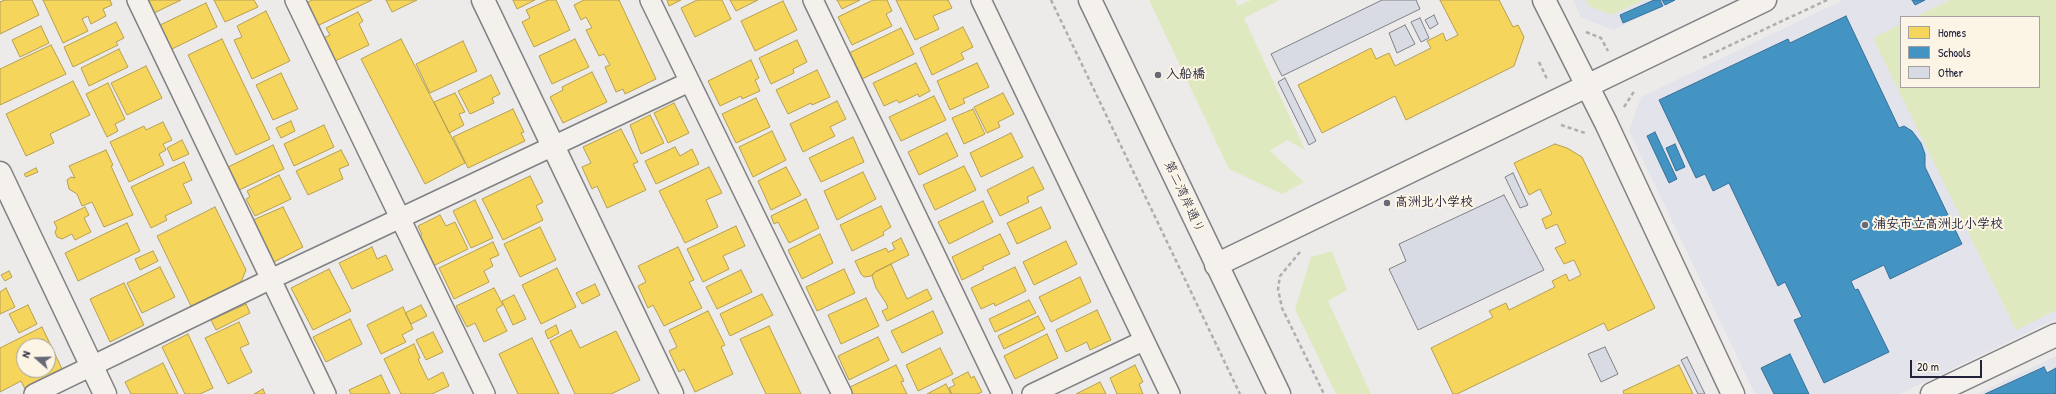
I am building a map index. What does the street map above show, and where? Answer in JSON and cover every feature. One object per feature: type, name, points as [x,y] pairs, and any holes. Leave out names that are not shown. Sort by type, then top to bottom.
[{"type":"street","points":[[137,0],[326,394]]},
{"type":"street","points":[[295,0],[402,219],[485,394]]},
{"type":"street","points":[[483,0],[672,394]]},
{"type":"street","points":[[650,0],[842,394]]},
{"type":"street","points":[[813,0],[1002,394]]},
{"type":"street","points":[[981,0],[1143,341],[1170,394]]},
{"type":"street","name":"第二湾岸通り","points":[[1090,0],[1279,394]]},
{"type":"street","points":[[1544,0],[1588,86],[1733,394]]},
{"type":"street","points":[[1216,265],[1766,0]]},
{"type":"street","points":[[34,394],[271,279],[402,219],[689,82]]},
{"type":"street","points":[[0,173],[105,394]]},
{"type":"street","points":[[1932,394],[2056,335]]},
{"type":"street","points":[[1032,394],[1143,341]]},
{"type":"path","points":[[1051,0],[1240,394]]},
{"type":"path","points":[[1700,59],[1827,0]]},
{"type":"path","points":[[1624,110],[1624,106],[1633,91],[1638,89]]},
{"type":"path","points":[[1556,126],[1561,125],[1586,134],[1589,138]]},
{"type":"path","points":[[1304,247],[1280,276],[1278,289],[1282,308],[1324,394]]},
{"type":"shaded area","points":[[1573,0],[1676,0],[1614,30],[1581,18]]},
{"type":"shaded area","name":"浦安市立高洲北小学校","points":[[1843,0],[2056,0],[2056,319],[1900,394],[1755,394],[1629,131],[1641,97]]},
{"type":"shaded area","points":[[2056,356],[2056,394],[1977,394]]},
{"type":"green space","points":[[1149,0],[1235,0],[1238,6],[1251,0],[1280,0],[1244,18],[1305,150],[1287,140],[1270,151],[1304,182],[1282,194],[1229,169]]},
{"type":"green space","points":[[1586,0],[1644,0],[1611,15],[1589,6]]},
{"type":"green space","points":[[1950,0],[2056,0],[2056,310],[2016,330],[1873,38],[1900,24],[1900,88],[2040,88],[2040,16],[1917,16]]},
{"type":"green space","points":[[1332,251],[1347,290],[1328,301],[1371,394],[1336,394],[1295,309],[1311,257]]},
{"type":"building: Homes","points":[[5,0],[32,0],[39,15],[0,34],[0,2]]},
{"type":"building: Homes","points":[[43,0],[110,0],[112,5],[103,9],[106,16],[91,24],[88,16],[82,19],[88,31],[63,43]]},
{"type":"building: Homes","points":[[146,0],[181,0],[152,14]]},
{"type":"building: Homes","points":[[214,0],[254,0],[258,7],[225,22]]},
{"type":"building: Homes","points":[[312,0],[372,0],[317,26],[306,3]]},
{"type":"building: Homes","points":[[386,0],[417,0],[392,12]]},
{"type":"building: Homes","points":[[513,0],[535,0],[517,9]]},
{"type":"building: Homes","points":[[548,0],[556,0],[570,30],[534,47],[522,22],[530,18],[526,10]]},
{"type":"building: Homes","points":[[584,0],[619,0],[656,79],[625,94],[623,89],[616,92],[605,67],[610,65],[604,54],[599,56],[586,30],[592,28],[586,17],[581,20],[574,5]]},
{"type":"building: Homes","points":[[667,0],[681,0],[669,6]]},
{"type":"building: Homes","points":[[697,0],[722,0],[731,19],[695,37],[681,8]]},
{"type":"building: Homes","points":[[730,0],[758,0],[736,11]]},
{"type":"building: Homes","points":[[837,0],[860,0],[842,9]]},
{"type":"building: Homes","points":[[873,0],[887,0],[892,11],[886,14],[892,26],[852,45],[838,17]]},
{"type":"building: Homes","points":[[896,0],[948,0],[952,8],[933,16],[939,29],[915,40]]},
{"type":"building: Homes","points":[[1440,0],[1499,0],[1513,27],[1518,25],[1524,37],[1514,66],[1406,120],[1395,96],[1322,133],[1298,85],[1371,48],[1376,59],[1389,53],[1395,66],[1431,48],[1427,41],[1443,33],[1446,41],[1458,35]]},
{"type":"building: Homes","points":[[783,1],[797,30],[755,51],[741,21]]},
{"type":"building: Homes","points":[[206,3],[217,27],[170,50],[158,26]]},
{"type":"building: Homes","points":[[266,11],[290,61],[252,79],[234,40],[242,37],[237,26]]},
{"type":"building: Homes","points":[[358,12],[363,21],[359,24],[369,45],[333,62],[322,39],[330,35],[326,28]]},
{"type":"building: Homes","points":[[116,22],[124,38],[116,42],[118,45],[73,67],[64,47]]},
{"type":"building: Homes","points":[[41,26],[49,43],[20,57],[12,40]]},
{"type":"building: Homes","points":[[963,27],[973,47],[961,53],[964,59],[932,75],[920,48]]},
{"type":"building: Homes","points":[[901,28],[914,54],[862,79],[849,53]]},
{"type":"building: Homes","points":[[222,39],[270,139],[236,155],[188,55]]},
{"type":"building: Homes","points":[[401,39],[465,163],[425,184],[361,59]]},
{"type":"building: Homes","points":[[575,39],[589,67],[552,84],[539,56]]},
{"type":"building: Homes","points":[[797,40],[807,62],[793,69],[794,73],[771,84],[759,58]]},
{"type":"building: Homes","points":[[463,41],[477,71],[430,93],[416,64]]},
{"type":"building: Homes","points":[[51,45],[66,74],[0,105],[0,69]]},
{"type":"building: Homes","points":[[119,49],[128,67],[89,86],[81,68]]},
{"type":"building: Homes","points":[[751,60],[759,78],[755,80],[760,91],[742,99],[741,96],[720,106],[708,81]]},
{"type":"building: Homes","points":[[916,63],[930,91],[919,97],[918,94],[899,103],[897,100],[884,106],[873,83]]},
{"type":"building: Homes","points":[[977,63],[989,87],[963,99],[965,103],[950,110],[937,81]]},
{"type":"building: Homes","points":[[146,66],[162,98],[127,115],[111,83]]},
{"type":"building: Homes","points":[[817,70],[830,97],[812,105],[811,103],[788,114],[776,90]]},
{"type":"building: Homes","points":[[592,72],[607,102],[563,123],[550,97],[563,90],[562,87]]},
{"type":"building: Homes","points":[[281,73],[298,109],[273,120],[256,85]]},
{"type":"building: Homes","points":[[491,75],[500,94],[492,98],[494,103],[470,114],[458,91]]},
{"type":"building: Homes","points":[[73,81],[90,115],[50,134],[54,143],[26,156],[6,114]]},
{"type":"building: Homes","points":[[108,83],[125,119],[115,124],[118,131],[107,137],[86,94]]},
{"type":"building: Homes","points":[[455,93],[465,112],[459,114],[464,125],[449,133],[434,102]]},
{"type":"building: Homes","points":[[1003,93],[1014,114],[998,122],[1000,127],[987,133],[974,107]]},
{"type":"building: Homes","points":[[934,96],[946,120],[901,141],[889,117]]},
{"type":"building: Homes","points":[[756,98],[770,127],[736,143],[722,114]]},
{"type":"building: Homes","points":[[837,101],[846,119],[830,127],[835,136],[803,152],[790,124]]},
{"type":"building: Homes","points":[[674,103],[689,133],[668,143],[654,113]]},
{"type":"building: Homes","points":[[513,109],[524,132],[521,133],[525,141],[468,168],[453,137]]},
{"type":"building: Homes","points":[[973,109],[985,134],[964,144],[952,118]]},
{"type":"building: Homes","points":[[650,115],[664,143],[641,154],[630,125]]},
{"type":"building: Homes","points":[[291,121],[295,131],[281,138],[276,128]]},
{"type":"building: Homes","points":[[163,122],[172,140],[163,144],[166,150],[159,154],[164,165],[129,182],[110,142],[144,126],[146,130]]},
{"type":"building: Homes","points":[[324,125],[334,147],[294,166],[284,144]]},
{"type":"building: Homes","points":[[621,129],[638,162],[633,164],[646,190],[607,208],[597,186],[592,189],[582,167],[591,163],[583,147]]},
{"type":"building: Homes","points":[[772,131],[786,160],[753,177],[739,147]]},
{"type":"building: Homes","points":[[947,133],[958,156],[919,175],[908,152]]},
{"type":"building: Homes","points":[[1011,133],[1023,157],[981,177],[970,153]]},
{"type":"building: Homes","points":[[853,137],[864,162],[821,182],[809,158]]},
{"type":"building: Homes","points":[[182,140],[189,154],[173,161],[167,148]]},
{"type":"building: Homes","points":[[1555,144],[1567,148],[1582,157],[1655,308],[1608,331],[1604,323],[1457,394],[1453,394],[1431,348],[1493,317],[1489,311],[1506,303],[1509,310],[1555,287],[1552,281],[1566,274],[1569,281],[1581,275],[1574,260],[1564,264],[1555,248],[1566,243],[1557,224],[1546,229],[1542,219],[1552,214],[1540,189],[1529,195],[1514,163]]},
{"type":"building: Homes","points":[[273,145],[284,169],[237,191],[226,168]]},
{"type":"building: Homes","points":[[675,147],[680,156],[692,149],[699,164],[656,184],[645,161]]},
{"type":"building: Homes","points":[[106,150],[113,165],[111,166],[133,215],[104,227],[92,202],[82,206],[77,194],[69,189],[67,180],[71,177],[75,178],[69,166]]},
{"type":"building: Homes","points":[[341,150],[349,165],[339,169],[343,179],[308,195],[296,171]]},
{"type":"building: Homes","points":[[184,162],[192,180],[183,184],[192,203],[165,216],[167,220],[151,228],[131,187]]},
{"type":"building: Homes","points":[[964,166],[976,190],[935,210],[923,185]]},
{"type":"building: Homes","points":[[709,167],[722,193],[706,200],[718,227],[685,243],[659,191]]},
{"type":"building: Homes","points":[[786,167],[801,195],[771,210],[758,181]]},
{"type":"building: Homes","points":[[1033,167],[1044,189],[1027,197],[1029,202],[1000,216],[987,190]]},
{"type":"building: Homes","points":[[36,168],[38,172],[26,177],[24,174]]},
{"type":"building: Homes","points":[[863,172],[876,199],[837,220],[824,191]]},
{"type":"building: Homes","points":[[279,175],[291,199],[255,216],[246,199],[250,197],[247,191]]},
{"type":"building: Homes","points":[[530,176],[543,202],[536,206],[543,220],[503,240],[482,199]]},
{"type":"building: Homes","points":[[806,199],[819,228],[789,243],[778,222],[774,224],[771,216]]},
{"type":"building: Homes","points":[[475,200],[493,238],[471,248],[453,211]]},
{"type":"building: Homes","points":[[983,201],[993,222],[949,244],[938,222]]},
{"type":"building: Homes","points":[[881,206],[891,227],[883,232],[884,235],[852,251],[840,225]]},
{"type":"building: Homes","points":[[85,207],[89,215],[84,218],[91,232],[75,240],[72,234],[62,239],[57,237],[55,232],[57,228],[54,222]]},
{"type":"building: Homes","points":[[215,207],[246,270],[241,282],[191,306],[157,236]]},
{"type":"building: Homes","points":[[283,207],[303,247],[274,262],[253,220]]},
{"type":"building: Homes","points":[[1041,207],[1051,228],[1017,244],[1007,223]]},
{"type":"building: Homes","points":[[440,215],[446,226],[455,222],[468,249],[433,266],[419,237],[422,235],[418,226]]},
{"type":"building: Homes","points":[[127,223],[140,251],[78,281],[65,253]]},
{"type":"building: Homes","points":[[736,226],[745,246],[723,256],[729,269],[703,282],[687,249]]},
{"type":"building: Homes","points":[[540,227],[556,260],[520,277],[504,244]]},
{"type":"building: Homes","points":[[820,234],[833,263],[802,279],[788,250]]},
{"type":"building: Homes","points":[[1000,234],[1010,254],[982,267],[984,269],[962,280],[952,257]]},
{"type":"building: Homes","points":[[901,238],[909,255],[875,272],[871,276],[864,277],[861,274],[855,261],[886,248],[888,252],[895,249],[892,243]]},
{"type":"building: Homes","points":[[1066,241],[1077,264],[1034,285],[1023,262]]},
{"type":"building: Homes","points":[[493,242],[499,255],[490,259],[493,266],[484,271],[489,282],[454,299],[439,268]]},
{"type":"building: Homes","points":[[372,247],[377,259],[386,255],[393,270],[352,289],[339,263]]},
{"type":"building: Homes","points":[[678,247],[694,280],[689,282],[702,308],[664,326],[653,305],[648,308],[638,286],[646,282],[638,266]]},
{"type":"building: Homes","points":[[153,251],[158,261],[140,270],[135,259]]},
{"type":"building: Homes","points":[[891,264],[907,299],[927,289],[932,299],[887,321],[882,311],[888,308],[876,288],[872,276],[875,272]]},
{"type":"building: Homes","points":[[160,267],[175,297],[142,313],[127,283]]},
{"type":"building: Homes","points":[[1015,267],[1026,291],[995,306],[994,303],[981,309],[971,288]]},
{"type":"building: Homes","points":[[557,268],[576,307],[541,324],[522,285]]},
{"type":"building: Homes","points":[[329,269],[351,311],[313,330],[291,288]]},
{"type":"building: Homes","points":[[844,269],[855,293],[817,311],[806,287]]},
{"type":"building: Homes","points":[[741,270],[752,292],[717,309],[706,287]]},
{"type":"building: Homes","points":[[9,271],[12,277],[5,281],[1,275]]},
{"type":"building: Homes","points":[[1080,277],[1091,302],[1051,322],[1039,297]]},
{"type":"building: Homes","points":[[124,283],[144,325],[110,342],[90,299]]},
{"type":"building: Homes","points":[[595,284],[600,295],[582,304],[576,293]]},
{"type":"building: Homes","points":[[6,288],[15,307],[0,314],[0,292]]},
{"type":"building: Homes","points":[[494,288],[503,305],[496,309],[507,331],[484,342],[475,323],[467,327],[456,306]]},
{"type":"building: Homes","points":[[762,294],[773,315],[730,336],[720,314]]},
{"type":"building: Homes","points":[[514,295],[526,319],[513,325],[502,301]]},
{"type":"building: Homes","points":[[866,298],[879,326],[841,344],[828,315]]},
{"type":"building: Homes","points":[[1029,300],[1036,313],[995,332],[989,319]]},
{"type":"building: Homes","points":[[246,304],[250,313],[216,330],[211,320]]},
{"type":"building: Homes","points":[[28,305],[37,324],[19,333],[9,314]]},
{"type":"building: Homes","points":[[421,305],[427,316],[411,324],[405,313]]},
{"type":"building: Homes","points":[[403,307],[413,329],[402,335],[406,342],[381,354],[367,325]]},
{"type":"building: Homes","points":[[1097,310],[1111,340],[1090,350],[1087,342],[1066,352],[1056,330]]},
{"type":"building: Homes","points":[[708,311],[725,345],[721,347],[733,374],[695,392],[684,369],[679,372],[669,351],[677,347],[669,330]]},
{"type":"building: Homes","points":[[933,311],[943,333],[902,353],[891,331]]},
{"type":"building: Homes","points":[[1038,316],[1045,329],[1004,349],[998,336]]},
{"type":"building: Homes","points":[[350,319],[362,344],[326,362],[313,337]]},
{"type":"building: Homes","points":[[239,322],[249,344],[240,348],[252,372],[228,384],[205,338]]},
{"type":"building: Homes","points":[[556,325],[559,333],[548,339],[545,331]]},
{"type":"building: Homes","points":[[769,326],[801,394],[766,394],[740,339]]},
{"type":"building: Homes","points":[[42,327],[47,338],[20,338]]},
{"type":"building: Homes","points":[[571,330],[580,348],[616,331],[640,380],[611,394],[575,394],[550,341]]},
{"type":"building: Homes","points":[[433,332],[443,352],[426,360],[416,340]]},
{"type":"building: Homes","points":[[188,334],[213,388],[200,394],[185,394],[162,347]]},
{"type":"building: Homes","points":[[1047,334],[1058,358],[1015,379],[1004,356]]},
{"type":"building: Homes","points":[[878,337],[889,360],[849,380],[838,356]]},
{"type":"building: Homes","points":[[532,338],[559,394],[518,394],[499,354]]},
{"type":"building: Homes","points":[[16,340],[16,378],[53,378],[26,391],[21,381],[0,392],[0,348]]},
{"type":"building: Homes","points":[[414,344],[420,358],[418,359],[428,380],[443,372],[449,386],[432,394],[401,394],[384,359]]},
{"type":"building: Homes","points":[[940,348],[953,374],[918,391],[906,365]]},
{"type":"building: Homes","points":[[56,356],[64,373],[56,377]]},
{"type":"building: Homes","points":[[163,363],[178,394],[131,394],[125,382]]},
{"type":"building: Homes","points":[[896,365],[904,381],[901,382],[907,394],[851,394],[848,388]]},
{"type":"building: Homes","points":[[1135,365],[1143,382],[1139,384],[1143,394],[1117,394],[1110,378]]},
{"type":"building: Homes","points":[[1679,365],[1693,394],[1624,394],[1623,391]]},
{"type":"building: Homes","points":[[968,372],[971,378],[974,376],[982,392],[977,394],[952,394],[949,388],[955,385],[952,380]]},
{"type":"building: Homes","points":[[381,375],[390,394],[351,394],[349,390]]},
{"type":"building: Homes","points":[[1100,382],[1106,394],[1076,394]]},
{"type":"building: Homes","points":[[946,384],[951,394],[927,394]]},
{"type":"building: Homes","points":[[263,389],[265,394],[254,394]]},
{"type":"building: Schools","points":[[1654,0],[1660,0],[1663,6],[1623,23],[1620,15]]},
{"type":"building: Schools","points":[[1662,0],[1675,0],[1665,5]]},
{"type":"building: Schools","points":[[1912,0],[1925,0],[1915,5]]},
{"type":"building: Schools","points":[[1846,16],[1899,128],[1904,126],[1912,131],[1921,143],[1925,154],[1925,167],[1962,244],[1890,279],[1884,265],[1851,281],[1855,290],[1858,289],[1889,352],[1824,383],[1794,320],[1802,317],[1785,282],[1778,286],[1729,183],[1713,191],[1705,174],[1696,178],[1659,100],[1788,39],[1790,43]]},
{"type":"building: Schools","points":[[1655,132],[1677,179],[1669,183],[1647,136]]},
{"type":"building: Schools","points":[[1675,144],[1685,167],[1676,171],[1666,148]]},
{"type":"building: Schools","points":[[1790,354],[1809,394],[1774,394],[1761,368]]},
{"type":"building: Schools","points":[[2044,367],[2047,373],[2056,368],[2056,394],[1985,394]]},
{"type":"building: Other","points":[[1382,0],[1416,0],[1420,9],[1282,76],[1271,54]]},
{"type":"building: Other","points":[[1434,15],[1438,24],[1430,29],[1425,20]]},
{"type":"building: Other","points":[[1420,18],[1429,38],[1421,42],[1411,22]]},
{"type":"building: Other","points":[[1405,25],[1415,44],[1397,53],[1389,33]]},
{"type":"building: Other","points":[[1285,78],[1316,141],[1309,145],[1278,82]]},
{"type":"building: Other","points":[[1513,173],[1528,205],[1520,208],[1505,177]]},
{"type":"building: Other","points":[[1504,195],[1544,270],[1418,330],[1389,269],[1406,261],[1399,244]]},
{"type":"building: Other","points":[[1605,347],[1618,374],[1601,382],[1588,354]]},
{"type":"building: Other","points":[[1687,357],[1705,394],[1698,394],[1681,360]]},
{"type":"place","name":"入船橋","points":[[1158,75]]},
{"type":"place","name":"高洲北小学校","points":[[1387,203]]},
{"type":"place","name":"浦安市立高洲北小学校","points":[[1865,225]]}]
